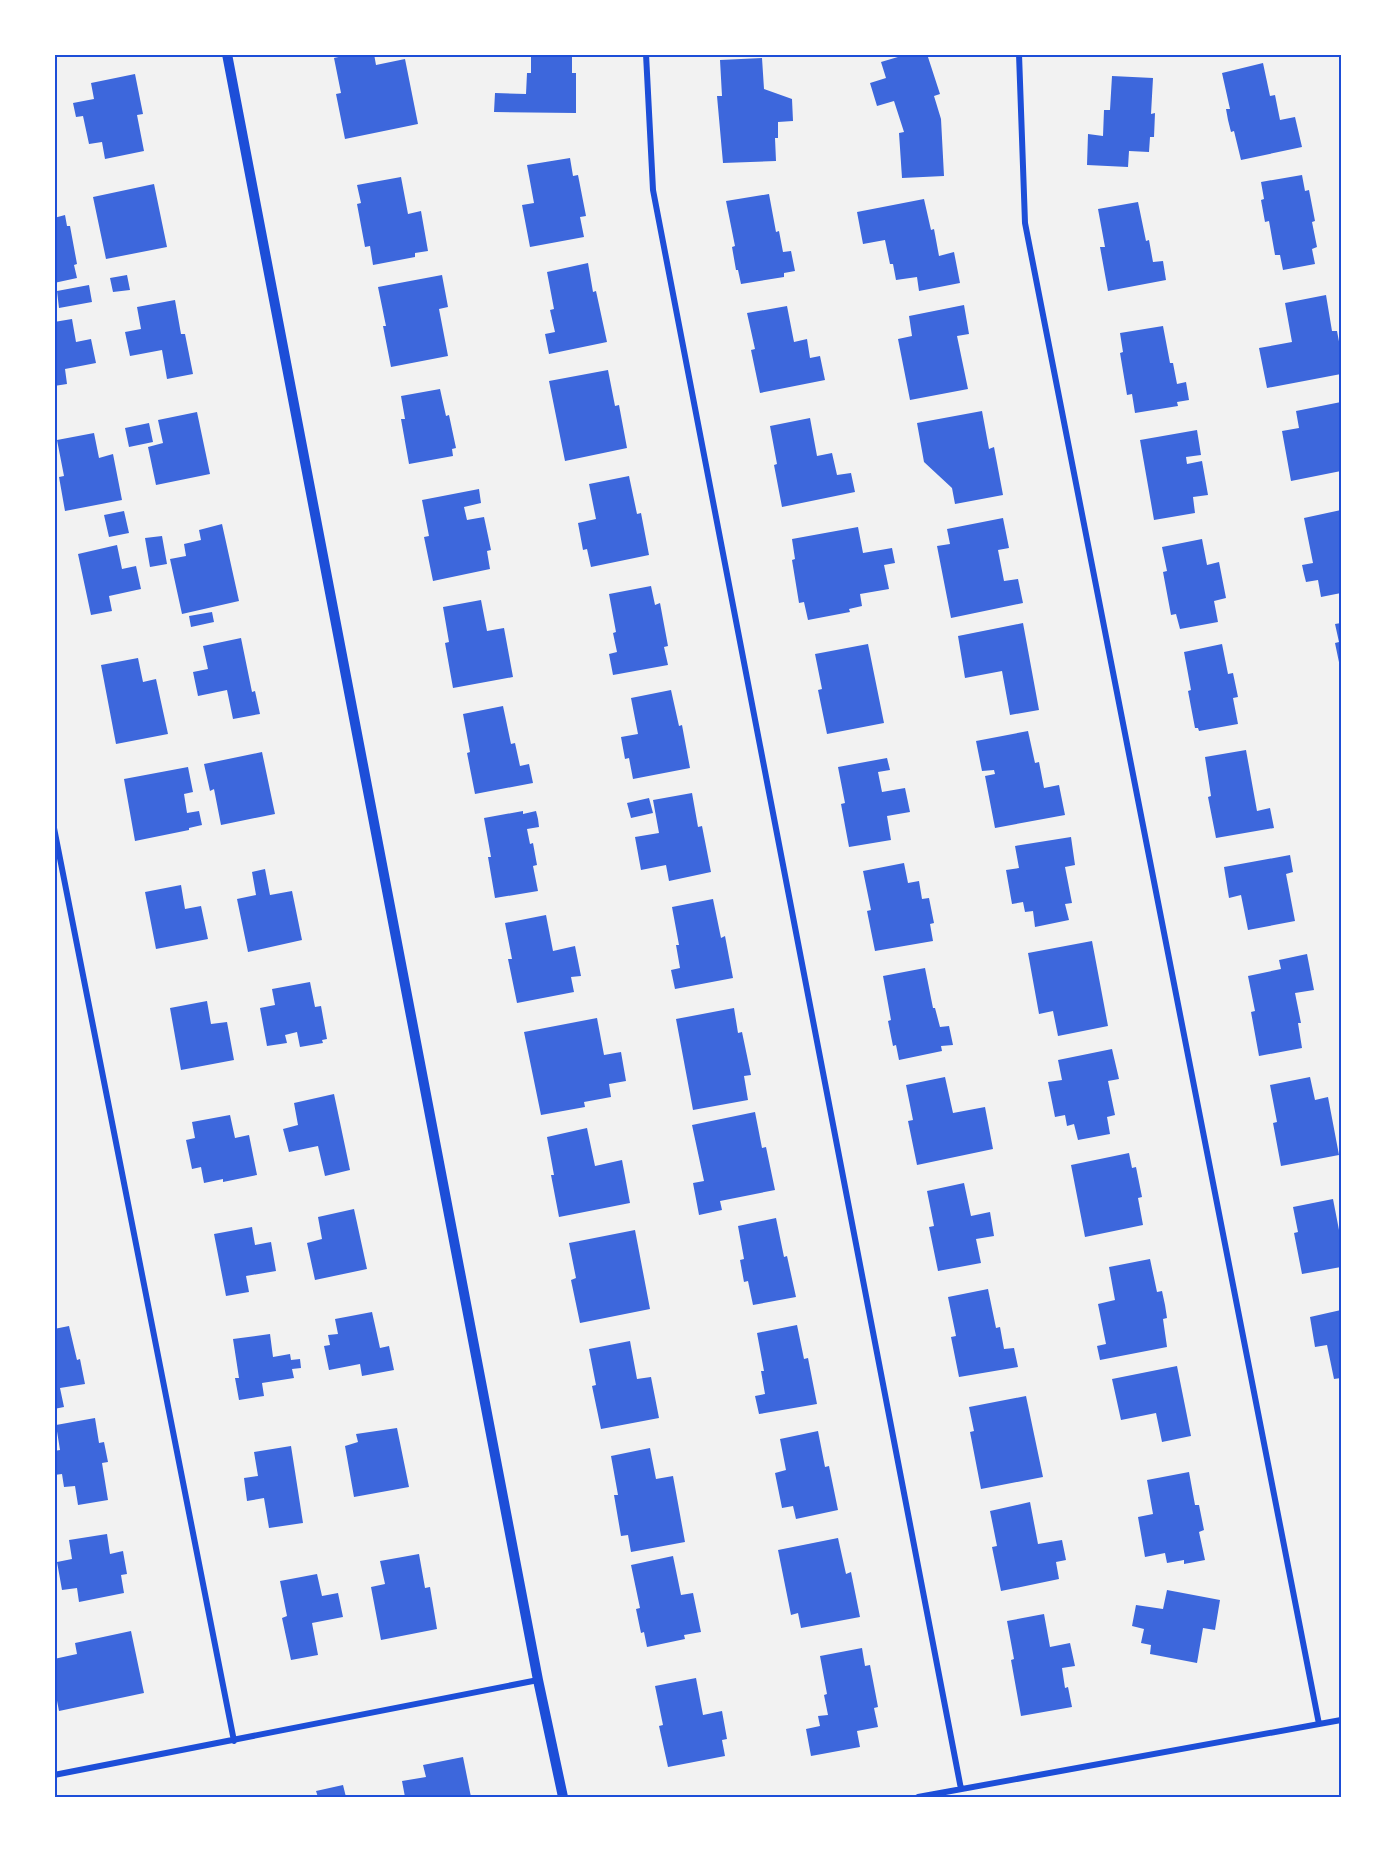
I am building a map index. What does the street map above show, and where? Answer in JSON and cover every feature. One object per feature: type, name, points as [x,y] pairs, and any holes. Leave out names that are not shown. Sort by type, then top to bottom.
[{"type":"street","points":[[227,54],[538,1680],[563,1797]]},
{"type":"street","points":[[646,54],[652,190],[962,1789]]},
{"type":"street","points":[[1019,54],[1026,223],[1319,1724]]},
{"type":"street","points":[[54,828],[234,1741]]},
{"type":"street","points":[[54,1775],[538,1680]]},
{"type":"street","points":[[918,1797],[1341,1720]]},
{"type":"building","points":[[352,54],[374,54],[376,65],[405,59],[418,124],[345,139],[336,94],[341,93],[334,58]]},
{"type":"building","points":[[531,54],[568,54],[568,57],[572,57],[572,73],[576,73],[576,113],[494,112],[495,93],[526,94],[527,73],[531,73]]},
{"type":"building","points":[[908,54],[927,54],[940,94],[934,96],[941,119],[944,176],[902,178],[899,133],[904,132],[894,101],[877,106],[870,83],[886,78],[881,62]]},
{"type":"building","points":[[762,58],[764,89],[792,99],[793,121],[778,122],[778,138],[775,138],[776,161],[723,163],[717,96],[722,96],[720,60]]},
{"type":"building","points":[[1263,63],[1270,96],[1275,95],[1280,120],[1295,117],[1302,147],[1241,160],[1234,131],[1231,132],[1228,120],[1226,109],[1230,109],[1222,73]]},
{"type":"building","points":[[135,74],[143,114],[137,115],[144,151],[105,159],[102,142],[89,144],[83,116],[76,117],[73,103],[94,99],[91,83]]},
{"type":"building","points":[[1112,76],[1153,78],[1151,114],[1155,113],[1154,137],[1150,137],[1149,152],[1129,151],[1128,167],[1087,165],[1088,134],[1103,136],[1104,110],[1110,110]]},
{"type":"building","points":[[570,158],[573,176],[578,175],[586,216],[580,217],[584,237],[530,247],[522,205],[534,203],[527,165]]},
{"type":"building","points":[[1302,175],[1305,191],[1309,190],[1315,221],[1312,222],[1317,247],[1312,249],[1315,264],[1283,270],[1280,255],[1275,255],[1269,221],[1265,222],[1261,182]]},
{"type":"building","points":[[401,177],[408,214],[421,211],[428,251],[415,253],[415,257],[373,265],[370,246],[365,247],[357,204],[361,203],[357,185]]},
{"type":"building","points":[[154,184],[167,247],[106,259],[93,197]]},
{"type":"building","points":[[769,194],[776,232],[779,231],[783,252],[791,251],[795,271],[784,273],[784,277],[741,284],[738,270],[736,270],[732,247],[735,246],[726,201]]},
{"type":"building","points":[[924,199],[931,230],[934,229],[939,256],[954,252],[960,283],[919,291],[917,277],[896,280],[885,240],[863,244],[857,212]]},
{"type":"building","points":[[1138,202],[1153,262],[1163,261],[1166,280],[1108,291],[1100,247],[1105,247],[1098,209]]},
{"type":"building","points":[[65,215],[67,226],[70,226],[77,264],[74,265],[77,278],[54,283],[54,218]]},
{"type":"building","points":[[588,263],[593,292],[596,291],[607,342],[549,354],[545,334],[555,332],[550,310],[554,309],[547,272]]},
{"type":"building","points":[[127,275],[130,290],[113,292],[110,278]]},
{"type":"building","points":[[442,275],[448,307],[439,309],[448,356],[391,367],[378,287]]},
{"type":"building","points":[[89,285],[92,302],[59,308],[57,291]]},
{"type":"building","points":[[1326,295],[1332,331],[1337,331],[1341,352],[1341,374],[1267,388],[1259,348],[1292,342],[1285,303]]},
{"type":"building","points":[[175,300],[181,334],[185,334],[193,374],[167,379],[162,350],[130,356],[125,332],[141,329],[137,307]]},
{"type":"building","points":[[964,305],[969,334],[957,336],[968,389],[910,400],[898,339],[912,336],[909,316]]},
{"type":"building","points":[[787,306],[794,342],[807,339],[810,358],[820,356],[825,380],[760,393],[751,350],[755,349],[747,313]]},
{"type":"building","points":[[72,319],[76,342],[91,339],[96,363],[65,369],[67,384],[54,386],[54,322]]},
{"type":"building","points":[[1163,326],[1170,363],[1173,363],[1177,384],[1186,382],[1189,400],[1177,402],[1178,406],[1135,413],[1132,394],[1127,395],[1120,353],[1123,352],[1120,333]]},
{"type":"building","points":[[608,370],[615,406],[619,405],[627,448],[565,461],[549,381]]},
{"type":"building","points":[[440,389],[446,416],[449,415],[456,448],[452,449],[453,456],[409,464],[401,419],[405,419],[401,396]]},
{"type":"building","points":[[1341,402],[1341,471],[1291,481],[1282,431],[1299,428],[1296,411]]},
{"type":"building","points":[[982,411],[989,449],[994,447],[1003,495],[955,504],[952,488],[924,462],[917,423]]},
{"type":"building","points":[[197,412],[210,474],[156,485],[148,447],[163,443],[158,420]]},
{"type":"building","points":[[810,418],[817,456],[832,453],[837,475],[851,473],[855,492],[782,507],[770,426]]},
{"type":"building","points":[[149,423],[153,442],[129,447],[125,428]]},
{"type":"building","points":[[1197,430],[1201,455],[1186,457],[1187,464],[1202,461],[1208,495],[1193,497],[1195,513],[1154,520],[1140,440]]},
{"type":"building","points":[[94,433],[99,458],[113,454],[122,500],[65,511],[59,477],[64,476],[57,440]]},
{"type":"building","points":[[629,476],[637,514],[641,513],[649,555],[591,567],[587,549],[583,550],[578,523],[596,519],[589,484]]},
{"type":"building","points":[[479,489],[481,503],[464,507],[467,520],[484,517],[491,550],[487,551],[490,569],[433,581],[424,537],[429,536],[422,500]]},
{"type":"building","points":[[1341,510],[1341,593],[1321,597],[1318,580],[1306,582],[1302,565],[1313,563],[1304,518]]},
{"type":"building","points":[[124,511],[129,533],[109,537],[104,515]]},
{"type":"building","points":[[1003,518],[1009,548],[998,550],[1004,581],[1018,579],[1023,603],[951,618],[937,546],[950,544],[947,529]]},
{"type":"building","points":[[222,524],[239,601],[182,614],[170,559],[186,556],[184,544],[201,540],[199,530]]},
{"type":"building","points":[[858,527],[863,553],[892,548],[895,563],[884,565],[889,589],[860,594],[862,606],[849,609],[850,612],[808,620],[804,602],[799,603],[792,560],[795,559],[792,539]]},
{"type":"building","points":[[162,536],[167,564],[150,567],[145,538]]},
{"type":"building","points":[[1202,539],[1207,565],[1219,562],[1226,598],[1214,601],[1218,622],[1180,629],[1176,614],[1171,615],[1163,572],[1167,571],[1162,547]]},
{"type":"building","points":[[117,545],[122,569],[136,566],[141,589],[109,596],[112,611],[91,615],[78,554]]},
{"type":"building","points":[[651,586],[655,605],[660,603],[668,646],[664,647],[668,665],[613,675],[609,654],[617,652],[609,594]]},
{"type":"building","points":[[481,600],[487,631],[504,628],[513,677],[453,688],[445,643],[449,642],[443,607]]},
{"type":"building","points":[[212,612],[214,622],[191,627],[189,616]]},
{"type":"building","points":[[1023,623],[1039,710],[1010,715],[1002,671],[965,678],[958,636]]},
{"type":"building","points":[[1341,623],[1340,667],[1335,643],[1339,642],[1335,624]]},
{"type":"building","points":[[241,638],[252,692],[255,691],[260,714],[233,719],[227,690],[198,696],[193,672],[208,669],[203,646]]},
{"type":"building","points":[[868,644],[884,723],[827,734],[818,690],[822,689],[815,654]]},
{"type":"building","points":[[1222,644],[1228,674],[1233,673],[1238,697],[1233,698],[1238,724],[1199,731],[1195,728],[1184,652]]},
{"type":"building","points":[[138,658],[143,682],[156,679],[168,734],[116,744],[101,665]]},
{"type":"building","points":[[671,690],[679,726],[682,725],[690,768],[633,779],[629,758],[625,759],[621,737],[638,734],[631,698]]},
{"type":"building","points":[[503,706],[511,744],[515,743],[520,766],[529,764],[533,783],[475,794],[467,753],[470,752],[463,714]]},
{"type":"building","points":[[1028,731],[1035,763],[1039,762],[1044,788],[1059,785],[1065,815],[995,828],[985,776],[995,774],[994,770],[982,771],[976,741]]},
{"type":"building","points":[[1246,750],[1257,811],[1270,808],[1274,828],[1216,838],[1208,797],[1211,796],[1205,757]]},
{"type":"building","points":[[262,752],[275,814],[221,825],[214,789],[210,791],[204,764]]},
{"type":"building","points":[[887,758],[890,770],[878,772],[882,792],[905,788],[910,812],[887,816],[891,840],[849,847],[841,804],[845,803],[838,767]]},
{"type":"building","points":[[188,767],[193,792],[184,794],[187,813],[199,811],[202,825],[189,828],[189,830],[135,841],[124,779]]},
{"type":"building","points":[[692,793],[698,827],[702,826],[711,872],[669,881],[666,865],[641,870],[635,837],[659,833],[653,800]]},
{"type":"building","points":[[649,798],[653,813],[631,818],[627,803]]},
{"type":"building","points":[[523,811],[523,814],[536,811],[538,819],[539,827],[527,829],[530,844],[533,843],[537,865],[533,866],[538,891],[495,898],[484,818]]},
{"type":"building","points":[[1071,837],[1075,865],[1065,867],[1072,903],[1065,904],[1069,920],[1035,927],[1033,911],[1025,912],[1023,902],[1012,904],[1006,870],[1019,868],[1015,846]]},
{"type":"building","points":[[1290,855],[1293,872],[1286,874],[1295,921],[1248,930],[1241,895],[1229,898],[1224,867]]},
{"type":"building","points":[[904,863],[908,883],[919,881],[922,899],[929,898],[934,923],[930,924],[933,941],[875,951],[867,911],[871,910],[863,871]]},
{"type":"building","points":[[265,869],[270,895],[292,891],[302,940],[248,952],[237,899],[256,895],[252,872]]},
{"type":"building","points":[[181,885],[185,909],[201,906],[208,939],[156,949],[145,892]]},
{"type":"building","points":[[713,899],[721,938],[725,936],[733,978],[675,989],[671,970],[680,968],[676,945],[679,945],[672,907]]},
{"type":"building","points":[[546,915],[553,951],[575,946],[581,976],[571,977],[574,992],[517,1003],[508,959],[512,959],[505,923]]},
{"type":"building","points":[[1092,941],[1108,1026],[1058,1036],[1053,1011],[1039,1014],[1028,953]]},
{"type":"building","points":[[1307,954],[1314,990],[1295,993],[1301,1023],[1298,1023],[1302,1048],[1259,1056],[1251,1012],[1255,1011],[1248,976],[1281,969],[1279,960]]},
{"type":"building","points":[[925,968],[933,1008],[935,1008],[940,1027],[949,1026],[953,1045],[941,1046],[942,1051],[899,1060],[896,1045],[893,1046],[888,1021],[891,1020],[883,976]]},
{"type":"building","points":[[310,982],[315,1007],[321,1006],[327,1039],[322,1040],[323,1043],[300,1047],[297,1032],[285,1035],[287,1043],[267,1046],[260,1008],[275,1005],[272,989]]},
{"type":"building","points":[[207,1001],[211,1024],[227,1022],[234,1060],[181,1070],[170,1008]]},
{"type":"building","points":[[734,1008],[738,1033],[742,1032],[751,1075],[744,1076],[748,1100],[693,1110],[676,1019]]},
{"type":"building","points":[[597,1018],[604,1055],[621,1052],[626,1081],[609,1084],[611,1097],[584,1102],[585,1107],[541,1115],[524,1032]]},
{"type":"building","points":[[1112,1049],[1119,1079],[1108,1081],[1115,1115],[1107,1117],[1110,1134],[1078,1140],[1074,1124],[1067,1126],[1065,1115],[1055,1117],[1048,1082],[1062,1080],[1058,1060]]},
{"type":"building","points":[[945,1077],[953,1113],[985,1107],[993,1149],[917,1165],[908,1121],[913,1120],[906,1085]]},
{"type":"building","points":[[1310,1077],[1315,1100],[1328,1097],[1339,1155],[1281,1166],[1273,1123],[1277,1122],[1270,1085]]},
{"type":"building","points":[[334,1094],[350,1170],[325,1176],[318,1146],[289,1152],[283,1129],[298,1125],[294,1103]]},
{"type":"building","points":[[755,1112],[762,1148],[766,1147],[775,1190],[720,1201],[722,1210],[699,1215],[693,1183],[704,1181],[692,1125]]},
{"type":"building","points":[[230,1115],[235,1138],[249,1135],[257,1175],[223,1182],[223,1179],[204,1183],[201,1167],[192,1169],[186,1140],[195,1138],[192,1122]]},
{"type":"building","points":[[587,1128],[595,1166],[622,1160],[630,1203],[559,1217],[547,1137]]},
{"type":"building","points":[[1129,1153],[1132,1168],[1136,1167],[1142,1197],[1138,1198],[1143,1225],[1085,1237],[1071,1165]]},
{"type":"building","points":[[964,1183],[971,1216],[990,1212],[994,1236],[976,1239],[981,1263],[938,1271],[929,1227],[934,1226],[927,1191]]},
{"type":"building","points":[[1333,1199],[1339,1230],[1341,1230],[1341,1267],[1302,1274],[1294,1233],[1298,1232],[1293,1207]]},
{"type":"building","points":[[354,1209],[367,1269],[315,1280],[307,1243],[322,1239],[318,1217]]},
{"type":"building","points":[[776,1218],[784,1257],[787,1256],[796,1297],[753,1305],[748,1281],[744,1282],[740,1260],[744,1259],[738,1226]]},
{"type":"building","points":[[252,1227],[255,1245],[271,1242],[276,1271],[246,1276],[249,1292],[226,1296],[214,1234]]},
{"type":"building","points":[[635,1230],[650,1309],[580,1323],[571,1280],[576,1278],[569,1243]]},
{"type":"building","points":[[1150,1259],[1157,1292],[1162,1291],[1165,1305],[1167,1318],[1163,1319],[1167,1347],[1100,1360],[1097,1346],[1106,1344],[1098,1304],[1115,1300],[1109,1267]]},
{"type":"building","points":[[988,1289],[996,1328],[1000,1327],[1004,1349],[1014,1348],[1018,1367],[959,1377],[951,1337],[956,1336],[948,1297]]},
{"type":"building","points":[[1341,1310],[1341,1378],[1334,1379],[1327,1345],[1315,1347],[1310,1317]]},
{"type":"building","points":[[372,1312],[380,1348],[389,1346],[394,1370],[362,1376],[360,1364],[329,1370],[324,1346],[330,1345],[328,1335],[338,1334],[335,1319]]},
{"type":"building","points":[[797,1325],[804,1359],[808,1358],[817,1404],[759,1414],[755,1396],[765,1394],[761,1371],[764,1371],[757,1333]]},
{"type":"building","points":[[69,1326],[77,1360],[80,1359],[85,1384],[60,1388],[64,1407],[54,1409],[54,1329]]},
{"type":"building","points":[[270,1334],[273,1357],[290,1354],[291,1360],[300,1359],[301,1368],[292,1369],[294,1378],[262,1383],[264,1396],[239,1400],[235,1378],[239,1378],[233,1339]]},
{"type":"building","points":[[630,1341],[637,1379],[651,1377],[659,1418],[601,1429],[592,1386],[596,1385],[589,1349]]},
{"type":"building","points":[[1177,1366],[1191,1436],[1162,1442],[1156,1413],[1121,1420],[1112,1379]]},
{"type":"building","points":[[1026,1396],[1043,1477],[981,1489],[970,1432],[974,1431],[969,1407]]},
{"type":"building","points":[[95,1418],[99,1443],[104,1442],[108,1462],[102,1463],[108,1500],[78,1505],[75,1486],[64,1487],[62,1474],[54,1475],[54,1451],[60,1450],[56,1425]]},
{"type":"building","points":[[397,1428],[409,1487],[354,1497],[345,1446],[358,1442],[356,1434]]},
{"type":"building","points":[[818,1431],[825,1467],[829,1466],[838,1510],[796,1519],[793,1506],[782,1508],[775,1473],[786,1470],[780,1439]]},
{"type":"building","points":[[291,1446],[303,1523],[269,1528],[264,1498],[247,1501],[244,1478],[258,1476],[254,1452]]},
{"type":"building","points":[[650,1448],[656,1479],[673,1476],[685,1542],[631,1552],[628,1535],[621,1536],[614,1495],[618,1495],[611,1456]]},
{"type":"building","points":[[1189,1472],[1195,1505],[1199,1505],[1204,1530],[1199,1532],[1205,1560],[1184,1564],[1184,1560],[1167,1563],[1165,1553],[1145,1557],[1138,1517],[1153,1514],[1147,1480]]},
{"type":"building","points":[[1030,1502],[1038,1544],[1062,1540],[1066,1560],[1056,1562],[1059,1579],[1001,1591],[992,1547],[997,1546],[990,1511]]},
{"type":"building","points":[[107,1534],[110,1554],[123,1551],[127,1574],[121,1575],[124,1593],[79,1602],[77,1588],[62,1590],[57,1562],[72,1559],[69,1540]]},
{"type":"building","points":[[838,1538],[846,1574],[851,1572],[860,1617],[801,1628],[798,1613],[791,1615],[778,1550]]},
{"type":"building","points":[[419,1554],[425,1588],[430,1587],[437,1629],[381,1640],[371,1587],[385,1584],[380,1561]]},
{"type":"building","points":[[673,1556],[681,1595],[693,1593],[701,1632],[684,1635],[685,1639],[647,1647],[644,1632],[641,1633],[636,1609],[640,1608],[631,1565]]},
{"type":"building","points":[[317,1574],[322,1596],[338,1593],[343,1617],[312,1623],[318,1655],[291,1660],[282,1618],[287,1616],[280,1581]]},
{"type":"building","points":[[1167,1590],[1220,1600],[1215,1630],[1203,1628],[1197,1663],[1150,1654],[1151,1645],[1141,1643],[1144,1629],[1132,1626],[1136,1605],[1163,1609]]},
{"type":"building","points":[[1044,1614],[1050,1647],[1070,1643],[1075,1666],[1062,1668],[1065,1688],[1068,1687],[1072,1707],[1021,1716],[1007,1621]]},
{"type":"building","points":[[131,1631],[144,1693],[59,1711],[54,1685],[54,1659],[77,1654],[75,1643]]},
{"type":"building","points":[[862,1648],[865,1666],[870,1665],[878,1707],[874,1708],[878,1727],[857,1731],[860,1747],[811,1756],[806,1729],[820,1726],[818,1716],[828,1715],[824,1695],[827,1694],[820,1656]]},
{"type":"building","points":[[696,1678],[703,1715],[722,1711],[727,1739],[722,1740],[725,1756],[668,1767],[659,1726],[663,1725],[655,1686]]},
{"type":"building","points":[[463,1757],[471,1797],[405,1797],[402,1781],[426,1777],[423,1765]]},
{"type":"building","points":[[343,1785],[346,1797],[318,1797],[316,1791]]}]
